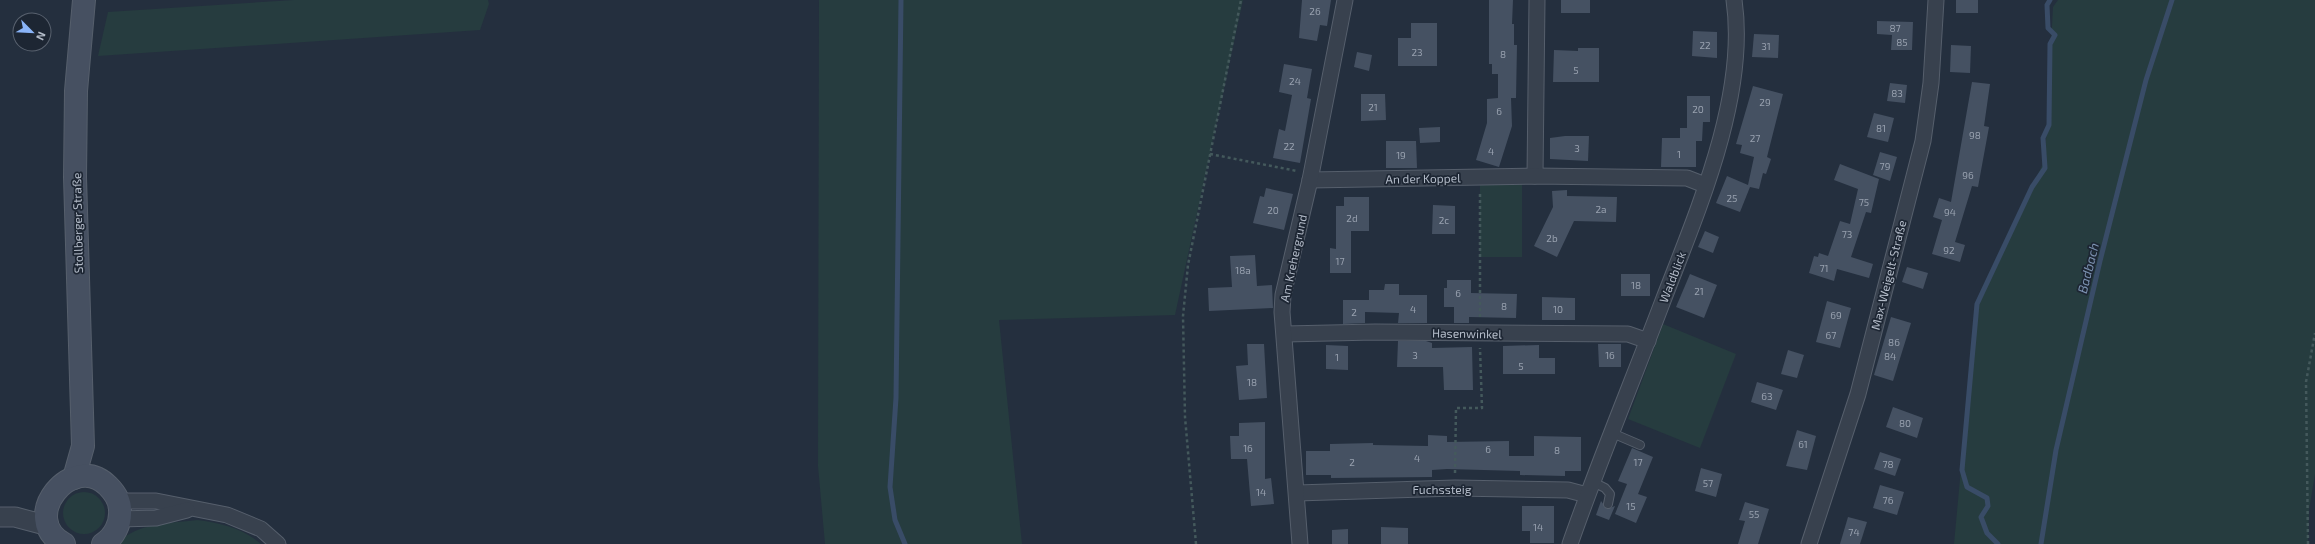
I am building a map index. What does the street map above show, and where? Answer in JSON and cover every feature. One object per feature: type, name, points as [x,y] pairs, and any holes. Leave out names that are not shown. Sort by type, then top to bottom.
[{"type":"main road","name":"Stollberger Straße","points":[[74,478],[83,446],[75,171],[76,91],[84,0]]},
{"type":"main road","name":"Stollberger Straße","points":[[83,446],[96,478]]},
{"type":"main road","points":[[64,544],[58,541],[49,526],[47,518],[48,501],[58,486],[74,478],[85,476],[96,478],[106,484],[119,510],[116,531],[103,544]]},
{"type":"street","name":"Am Krehergrund","points":[[1300,544],[1284,334],[1284,295],[1311,177],[1345,0]]},
{"type":"street","points":[[1536,176],[1537,0]]},
{"type":"street","name":"Waldblick","points":[[1570,544],[1590,488],[1648,341],[1705,185],[1729,103],[1736,39],[1734,0]]},
{"type":"street","name":"Max-Weigelt-Straße","points":[[1809,544],[1858,394],[1923,141],[1931,83],[1936,0]]},
{"type":"street","name":"An der Koppel","points":[[1311,177],[1480,178],[1536,176],[1687,178],[1705,185]]},
{"type":"street","name":"Hasenwinkel","points":[[1284,334],[1375,332],[1628,334],[1648,341]]},
{"type":"street","name":"Fuchssteig","points":[[1296,492],[1454,488],[1568,490],[1590,488]]},
{"type":"street","points":[[8,517],[48,501]]},
{"type":"street","points":[[119,510],[156,501],[190,509],[227,515],[247,522],[261,530],[278,544]]},
{"type":"street","points":[[8,517],[49,526]]},
{"type":"lane","points":[[1612,433],[1640,444]]},
{"type":"lane","points":[[1590,488],[1608,490],[1610,494],[1608,504]]},
{"type":"path","points":[[1196,544],[1185,417],[1182,316],[1188,265],[1241,0]]},
{"type":"path","points":[[1210,154],[1311,177]]},
{"type":"path","points":[[1454,488],[1456,408],[1482,408],[1480,333],[1480,178]]},
{"type":"path","points":[[2308,544],[2306,382],[2315,333]]},
{"type":"green space","points":[[294,0],[488,0],[489,4],[480,30],[98,56],[108,12]]},
{"type":"green space","points":[[819,0],[1243,0],[1175,315],[999,320],[1022,544],[825,544],[818,466]]},
{"type":"green space","points":[[2058,0],[2315,0],[2315,474],[2309,510],[2308,544],[1954,544],[1976,307],[2045,159],[2053,7]]},
{"type":"green space","points":[[1522,177],[1522,257],[1480,257],[1480,178]]},
{"type":"green space","points":[[1663,324],[1736,354],[1700,448],[1628,419]]},
{"type":"green space","points":[[80,492],[88,492],[99,498],[105,509],[105,517],[99,528],[88,534],[80,534],[69,528],[63,517],[63,509],[69,498]]},
{"type":"green space","points":[[197,520],[239,530],[254,538],[261,544],[116,544],[134,532],[154,525]]},
{"type":"building","points":[[1302,0],[1331,0],[1327,26],[1320,25],[1317,41],[1299,38]]},
{"type":"building","points":[[1489,0],[1513,0],[1512,24],[1514,24],[1514,45],[1517,45],[1516,98],[1511,98],[1512,126],[1499,167],[1476,160],[1487,123],[1487,99],[1498,98],[1498,74],[1492,74],[1492,64],[1489,64]]},
{"type":"building","points":[[1561,0],[1590,0],[1590,13],[1561,13]]},
{"type":"building","points":[[1956,0],[1978,0],[1978,13],[1956,13]]},
{"type":"building","points":[[1877,21],[1913,22],[1912,50],[1891,50],[1892,35],[1877,34]]},
{"type":"building","points":[[1411,23],[1437,23],[1437,66],[1398,66],[1398,38],[1411,38]]},
{"type":"building","points":[[1693,31],[1717,32],[1717,58],[1692,56]]},
{"type":"building","points":[[1754,34],[1779,35],[1778,58],[1752,57]]},
{"type":"building","points":[[1951,45],[1971,46],[1970,73],[1950,72]]},
{"type":"building","points":[[1578,48],[1599,48],[1599,82],[1553,82],[1554,50],[1578,51]]},
{"type":"building","points":[[1357,52],[1372,55],[1369,71],[1354,67]]},
{"type":"building","points":[[1284,64],[1312,69],[1307,98],[1311,99],[1300,163],[1273,158],[1279,129],[1285,131],[1292,95],[1279,92]]},
{"type":"building","points":[[1972,82],[1990,84],[1984,126],[1989,127],[1978,187],[1972,186],[1955,242],[1965,245],[1960,262],[1932,254],[1942,220],[1933,217],[1939,198],[1951,202]]},
{"type":"building","points":[[1890,83],[1907,85],[1905,103],[1887,101]]},
{"type":"building","points":[[1753,86],[1783,94],[1767,157],[1771,159],[1766,174],[1763,173],[1759,189],[1750,187],[1740,212],[1716,203],[1727,176],[1748,185],[1754,157],[1740,153],[1742,145],[1736,144]]},
{"type":"building","points":[[1361,94],[1385,94],[1386,120],[1361,121]]},
{"type":"building","points":[[1687,96],[1710,96],[1710,122],[1703,122],[1702,141],[1696,141],[1696,167],[1661,167],[1662,138],[1680,138],[1680,128],[1687,128]]},
{"type":"building","points":[[1874,113],[1894,118],[1888,142],[1867,137]]},
{"type":"building","points":[[1440,127],[1440,142],[1420,143],[1419,128]]},
{"type":"building","points":[[1565,136],[1589,136],[1588,161],[1550,159],[1550,138]]},
{"type":"building","points":[[1386,141],[1416,141],[1417,168],[1386,168]]},
{"type":"building","points":[[1880,152],[1897,157],[1890,181],[1873,175]]},
{"type":"building","points":[[1840,164],[1879,179],[1871,213],[1866,212],[1851,257],[1873,264],[1869,278],[1837,269],[1834,281],[1809,273],[1814,256],[1818,257],[1819,253],[1828,256],[1840,221],[1850,224],[1858,189],[1834,180]]},
{"type":"building","points":[[1266,188],[1293,194],[1284,230],[1253,223],[1260,196],[1264,197]]},
{"type":"building","points":[[1567,190],[1567,196],[1617,197],[1616,222],[1574,221],[1557,257],[1534,246],[1553,207],[1552,191]]},
{"type":"building","points":[[1344,197],[1369,197],[1369,231],[1351,231],[1351,273],[1330,273],[1330,248],[1336,249],[1336,206],[1344,206]]},
{"type":"building","points":[[1433,205],[1455,206],[1455,234],[1432,234]]},
{"type":"building","points":[[1705,231],[1719,237],[1713,253],[1698,247]]},
{"type":"building","points":[[1255,255],[1257,286],[1272,285],[1273,308],[1209,311],[1208,288],[1232,287],[1230,256]]},
{"type":"building","points":[[1907,267],[1928,273],[1923,289],[1902,282]]},
{"type":"building","points":[[1621,274],[1650,274],[1650,296],[1621,296]]},
{"type":"building","points":[[1690,274],[1717,285],[1704,318],[1676,307]]},
{"type":"building","points":[[1447,280],[1471,280],[1471,293],[1517,294],[1516,318],[1469,317],[1469,323],[1454,323],[1454,307],[1444,307],[1444,288],[1447,288]]},
{"type":"building","points":[[1385,284],[1399,284],[1399,295],[1427,295],[1427,323],[1398,323],[1399,313],[1365,312],[1365,323],[1343,324],[1343,300],[1369,300],[1369,290],[1384,290]]},
{"type":"building","points":[[1542,297],[1575,298],[1575,320],[1542,320]]},
{"type":"building","points":[[1827,301],[1851,308],[1840,348],[1816,342]]},
{"type":"building","points":[[1891,317],[1911,323],[1893,381],[1874,375]]},
{"type":"building","points":[[1398,341],[1426,341],[1432,343],[1432,348],[1472,347],[1473,390],[1444,390],[1443,367],[1397,367]]},
{"type":"building","points":[[1247,344],[1264,344],[1267,398],[1239,400],[1236,366],[1248,365]]},
{"type":"building","points":[[1598,344],[1621,344],[1621,367],[1599,367]]},
{"type":"building","points":[[1326,345],[1348,346],[1348,370],[1326,369]]},
{"type":"building","points":[[1539,345],[1539,358],[1555,358],[1555,374],[1503,374],[1503,346]]},
{"type":"building","points":[[1788,350],[1804,355],[1797,378],[1781,374]]},
{"type":"building","points":[[1757,382],[1783,390],[1776,410],[1751,402]]},
{"type":"building","points":[[1893,407],[1923,418],[1917,438],[1886,427]]},
{"type":"building","points":[[1265,422],[1265,479],[1271,478],[1274,504],[1251,506],[1247,459],[1231,459],[1230,436],[1239,436],[1239,423]]},
{"type":"building","points":[[1797,430],[1816,436],[1807,470],[1786,466]]},
{"type":"building","points":[[1428,435],[1447,436],[1447,442],[1509,441],[1509,456],[1534,456],[1534,436],[1581,437],[1581,471],[1565,471],[1565,476],[1520,475],[1520,471],[1447,469],[1432,470],[1432,477],[1331,478],[1331,475],[1306,475],[1306,451],[1330,451],[1330,444],[1373,443],[1373,445],[1428,446]]},
{"type":"building","points":[[1632,448],[1653,457],[1638,494],[1647,497],[1636,523],[1615,514],[1627,484],[1618,481]]},
{"type":"building","points":[[1880,452],[1901,459],[1895,476],[1874,469]]},
{"type":"building","points":[[1701,468],[1722,474],[1716,497],[1695,491]]},
{"type":"building","points":[[1880,485],[1904,492],[1897,515],[1873,508]]},
{"type":"building","points":[[1601,501],[1607,509],[1615,506],[1609,520],[1596,515]]},
{"type":"building","points":[[1745,502],[1769,509],[1758,544],[1738,544],[1745,521],[1739,520]]},
{"type":"building","points":[[1522,506],[1554,506],[1554,543],[1530,543],[1530,531],[1522,531]]},
{"type":"building","points":[[1848,517],[1867,522],[1860,544],[1840,544]]},
{"type":"building","points":[[1381,527],[1408,528],[1408,544],[1381,544]]},
{"type":"building","points":[[1348,529],[1348,544],[1332,544],[1332,530]]},
{"type":"waterway","points":[[901,0],[896,398],[890,487],[895,520],[905,544]]},
{"type":"waterway","points":[[1998,544],[1987,533],[1981,517],[1988,506],[1987,498],[1967,487],[1962,470],[1977,304],[2032,187],[2045,168],[2043,138],[2049,125],[2050,44],[2055,35],[2048,28],[2047,5],[2050,0]]},
{"type":"waterway","name":"Badbach","points":[[2041,544],[2056,450],[2100,261],[2146,80],[2172,0]]}]
